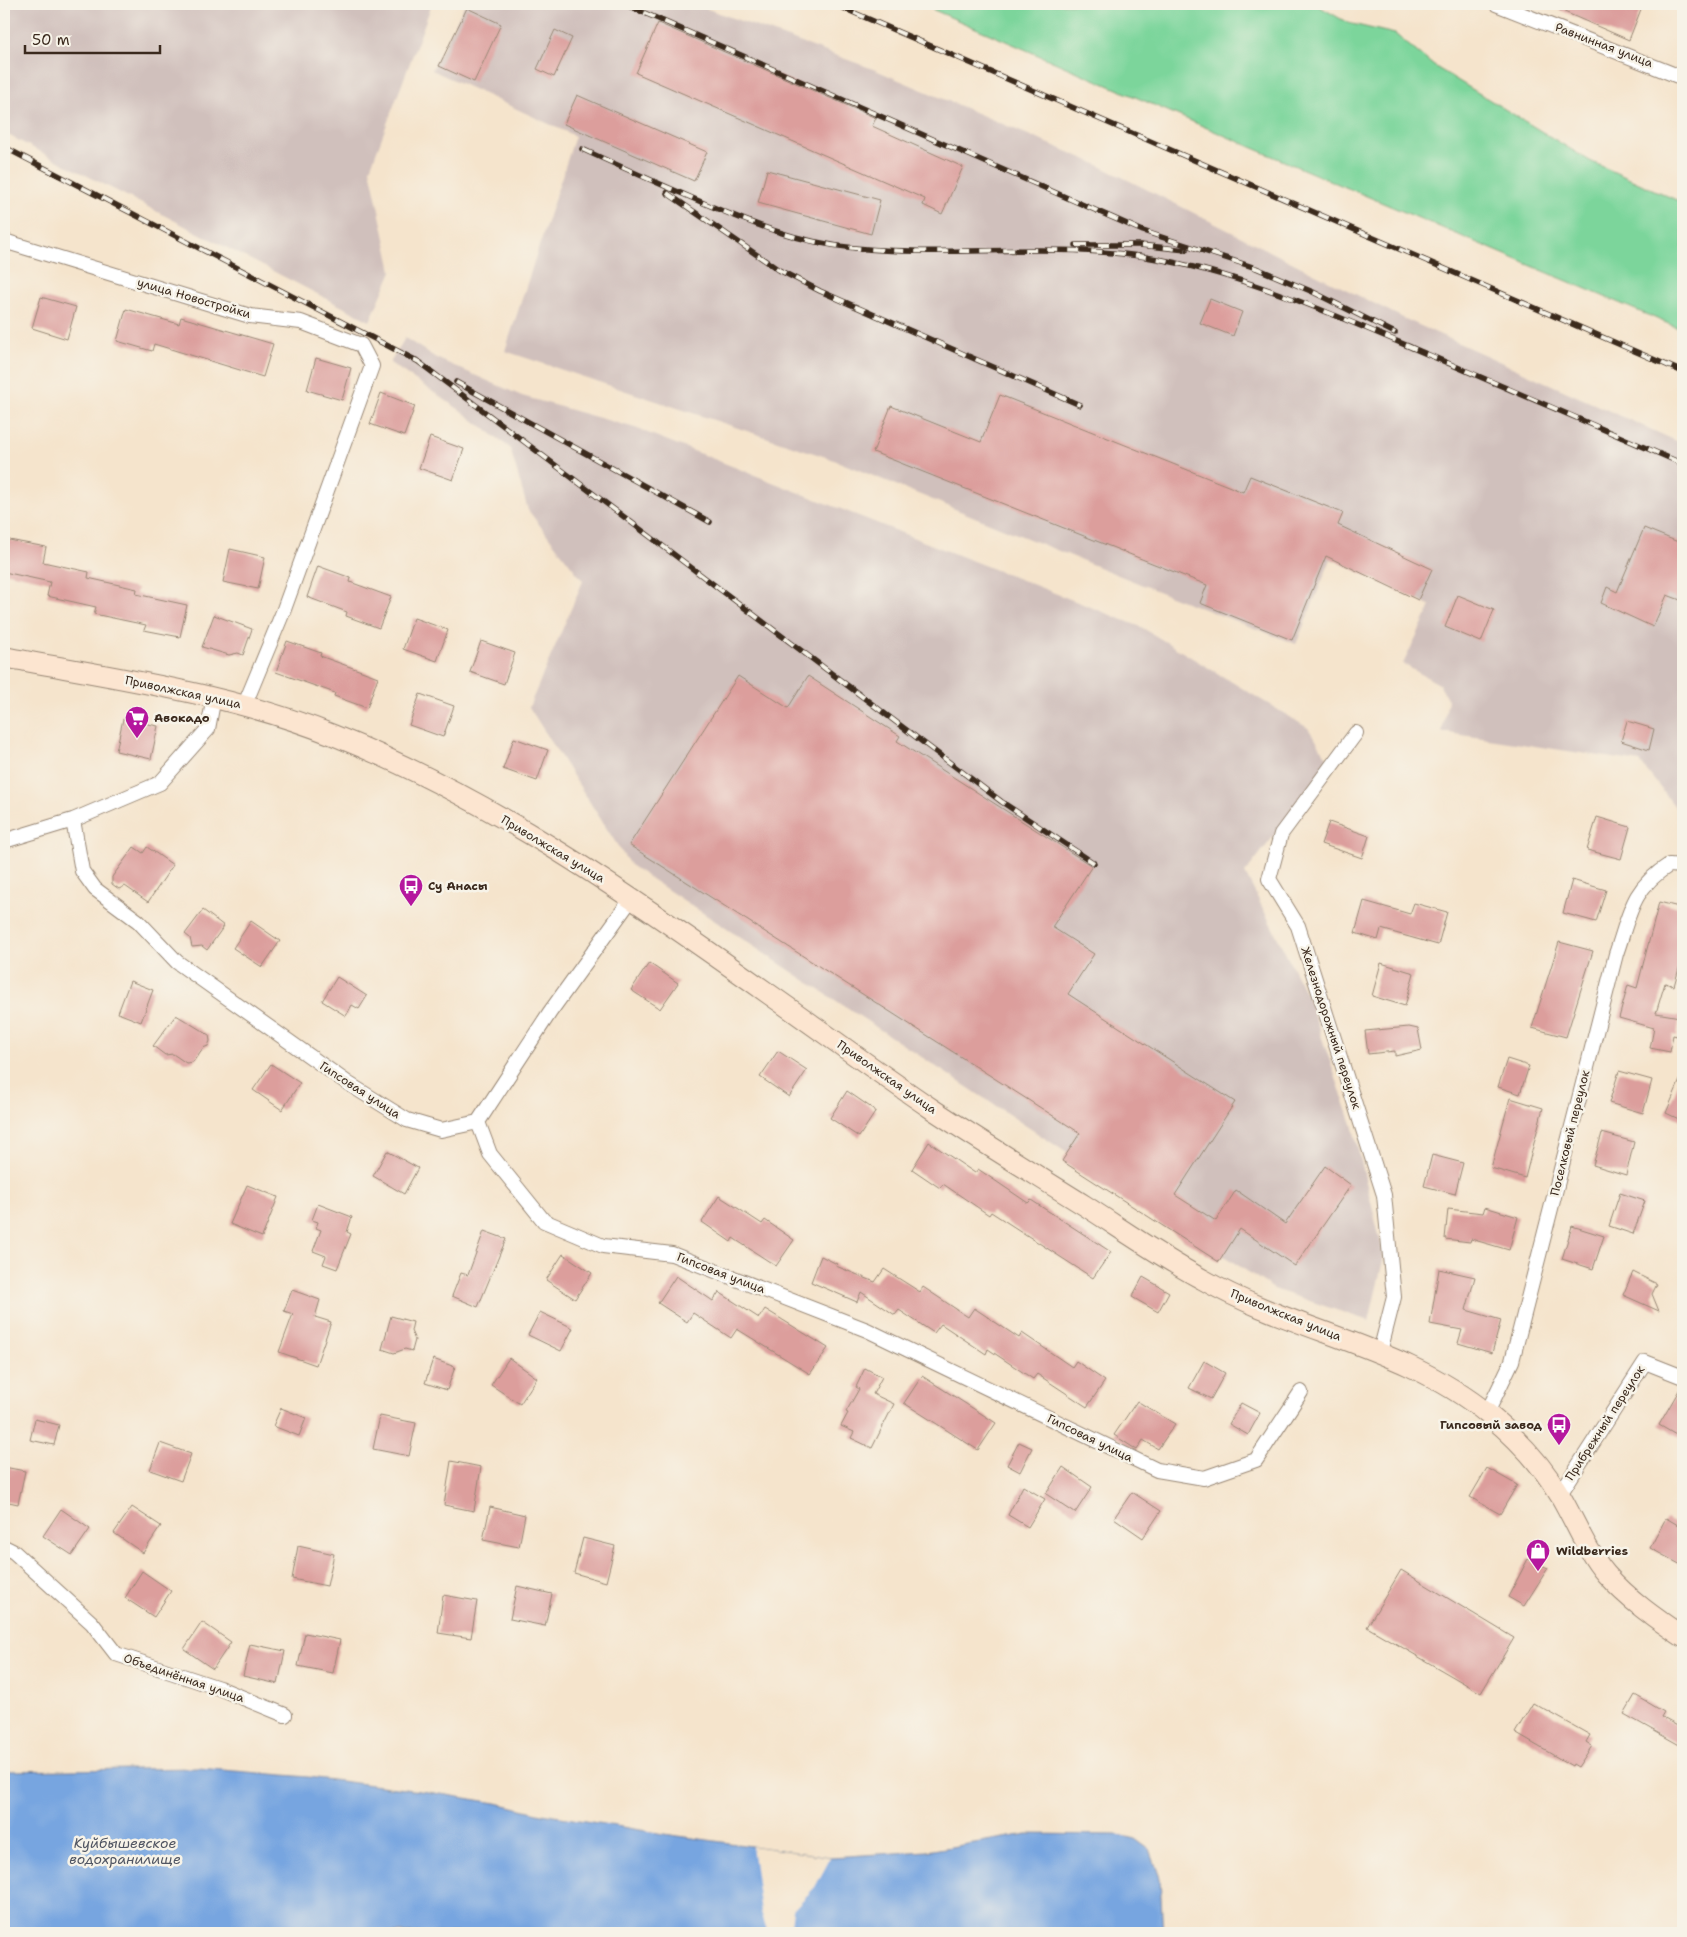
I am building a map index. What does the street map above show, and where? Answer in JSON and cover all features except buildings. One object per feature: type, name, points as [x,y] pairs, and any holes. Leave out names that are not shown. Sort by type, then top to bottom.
[{"type":"main road","name":"Приволжская улица","points":[[4,657],[245,704],[335,736],[419,773],[492,812],[632,898],[930,1108],[1203,1280],[1252,1304],[1380,1352],[1438,1381],[1487,1413],[1527,1450],[1560,1494],[1592,1555],[1605,1574],[1635,1604],[1683,1637]]},
{"type":"street","name":"Равнинная улица","points":[[1496,4],[1683,78]]},
{"type":"street","name":"улица Новостройки","points":[[4,241],[250,316],[301,322],[361,345],[372,366],[283,612],[245,704]]},
{"type":"street","points":[[4,841],[73,820],[160,783],[208,728],[214,697]]},
{"type":"street","name":"Железнодорожный переулок","points":[[1356,733],[1281,834],[1269,879],[1298,926],[1384,1195],[1394,1297],[1380,1352]]},
{"type":"street","name":"Гипсовая улица","points":[[73,820],[82,871],[95,890],[138,921],[177,962],[352,1086],[407,1120],[441,1130],[478,1122],[490,1154],[544,1221],[603,1246],[672,1254],[868,1330],[1157,1470],[1204,1478],[1256,1460],[1301,1392]]},
{"type":"street","name":"Поселковый переулок","points":[[1487,1413],[1512,1360],[1619,946],[1636,896],[1650,876],[1669,864],[1683,866]]},
{"type":"street","points":[[478,1122],[550,1012],[632,898]]},
{"type":"street","name":"Прибрежный переулок","points":[[1560,1494],[1645,1362],[1683,1377]]},
{"type":"street","name":"Объединённая улица","points":[[4,1547],[14,1552],[92,1623],[116,1654],[219,1688],[285,1715]]},
{"type":"shaded area","points":[[4,4],[432,4],[370,169],[392,271],[370,321],[4,133]]},
{"type":"shaded area","points":[[465,4],[694,4],[873,69],[1092,162],[1403,318],[1683,444],[1683,817],[1640,762],[1442,732],[1448,700],[1439,684],[1403,664],[1431,606],[1331,559],[1296,644],[1170,596],[829,458],[505,351],[575,136],[432,70]]},
{"type":"shaded area","points":[[405,338],[436,358],[522,396],[635,428],[1141,627],[1308,728],[1331,763],[1245,873],[1308,998],[1352,1124],[1384,1256],[1369,1321],[1274,1289],[630,865],[529,707],[583,581],[528,510],[510,448],[460,410],[390,363]]},
{"type":"green space","points":[[920,4],[1315,4],[1348,23],[1395,34],[1434,66],[1590,161],[1683,203],[1683,330],[1265,153]]},
{"type":"water","name":"Куйбышевское водохранилище","points":[[198,1768],[308,1777],[428,1792],[496,1803],[542,1814],[671,1835],[831,1857],[927,1851],[1027,1834],[1118,1835],[1135,1839],[1150,1850],[1160,1878],[1163,1933],[4,1933],[4,1771]]},
{"type":"pier","points":[[752,1846],[831,1857],[815,1887],[793,1910],[790,1933],[768,1933],[761,1912]]},
{"type":"railway","points":[[624,4],[1143,231],[1256,268],[1313,292],[1395,333]]},
{"type":"railway","points":[[834,4],[1683,372]]},
{"type":"railway","points":[[4,147],[421,363]]},
{"type":"railway","points":[[582,149],[737,217],[775,231],[814,242],[893,251],[1048,250],[1125,254],[1163,260],[1228,277],[1291,298],[1353,323],[1683,464]]},
{"type":"railway","points":[[667,193],[779,270],[820,291],[1080,405]]},
{"type":"railway","points":[[1076,245],[1140,245],[1186,250]]},
{"type":"railway","points":[[416,360],[1002,802],[1094,863]]},
{"type":"railway","points":[[456,382],[710,522]]},
{"type":"place","name":"Авокадо","points":[[137,739]]},
{"type":"place","name":"Су Анасы","points":[[411,907]]},
{"type":"place","name":"Гипсовый завод","points":[[1559,1446]]},
{"type":"place","name":"Wildberries","points":[[1538,1572]]}]
